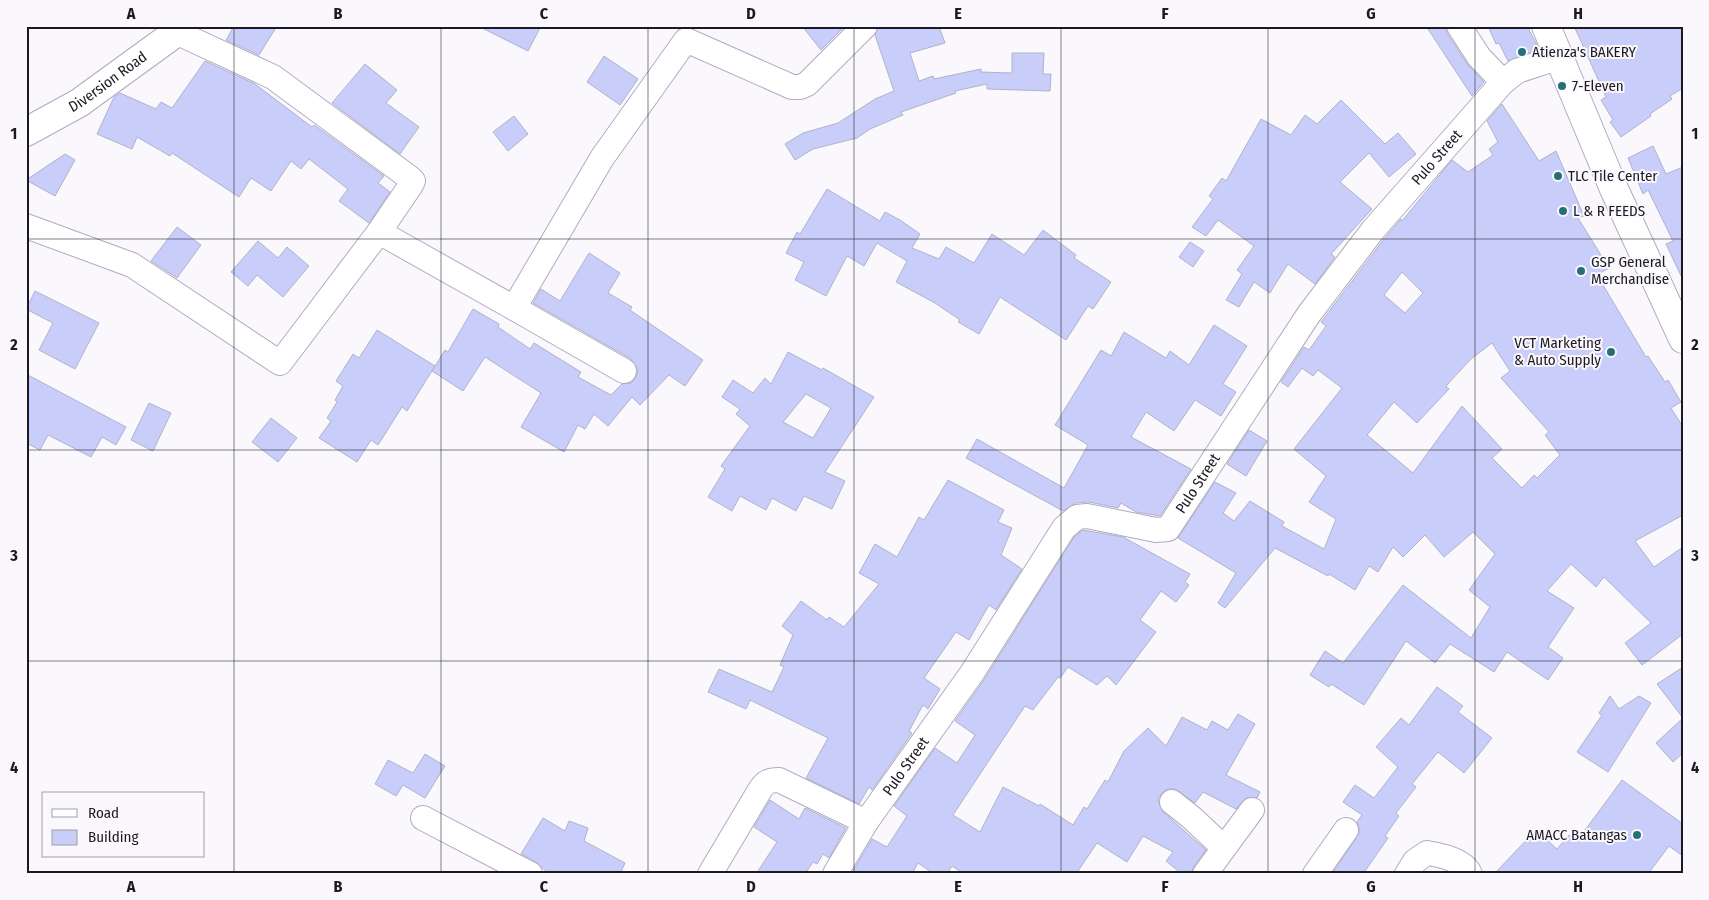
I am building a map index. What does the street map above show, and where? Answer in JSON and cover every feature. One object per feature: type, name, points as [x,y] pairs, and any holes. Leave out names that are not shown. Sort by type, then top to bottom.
[{"type":"main road","points":[[1546,26],[1614,189],[1683,339]]},
{"type":"main road","name":"Diversion Road","points":[[26,132],[79,103],[181,29]]},
{"type":"street","points":[[514,308],[602,158],[683,43],[694,33],[792,87],[800,87],[807,84],[865,26]]},
{"type":"street","points":[[1459,26],[1479,57],[1503,82]]},
{"type":"street","points":[[26,226],[132,265],[280,363],[379,232],[413,181],[273,77],[181,29]]},
{"type":"street","name":"Pulo Street","points":[[842,871],[866,822],[972,673],[1064,528],[1077,517],[1087,516],[1156,530],[1168,529],[1309,314],[1373,230],[1503,82],[1517,71],[1560,57]]},
{"type":"street","points":[[379,232],[624,371]]},
{"type":"street","points":[[710,874],[765,783],[779,780],[866,822]]},
{"type":"street","points":[[1172,802],[1224,848]]},
{"type":"street","points":[[1206,874],[1252,810]]},
{"type":"street","points":[[423,818],[530,874]]},
{"type":"street","points":[[1315,874],[1346,830]]},
{"type":"street","points":[[1407,874],[1420,856],[1427,853],[1457,862],[1467,868],[1470,874]]},
{"type":"building","points":[[234,26],[277,26],[259,55],[226,40]]},
{"type":"building","points":[[478,26],[541,26],[528,51]]},
{"type":"building","points":[[802,26],[845,26],[821,50]]},
{"type":"building","points":[[878,26],[939,26],[945,43],[910,53],[919,81],[933,76],[934,79],[981,69],[981,72],[1012,73],[1012,53],[1044,53],[1043,74],[1051,74],[1050,91],[987,89],[987,84],[955,91],[956,93],[901,112],[903,115],[870,129],[857,138],[813,149],[795,160],[785,144],[803,133],[838,123],[875,99],[894,91],[875,35]]},
{"type":"building","points":[[1426,26],[1445,26],[1447,33],[1468,65],[1484,82],[1472,96]]},
{"type":"building","points":[[1488,26],[1527,26],[1539,49],[1508,61],[1499,43],[1496,44]]},
{"type":"building","points":[[1574,26],[1683,26],[1683,88],[1670,96],[1672,99],[1650,114],[1651,116],[1621,137],[1610,122],[1613,120],[1601,100],[1606,97]]},
{"type":"building","points":[[604,56],[638,79],[620,105],[587,82]]},
{"type":"building","points":[[205,61],[255,84],[312,127],[314,125],[384,176],[378,183],[390,192],[369,223],[339,201],[348,189],[309,159],[301,169],[291,161],[271,191],[251,178],[239,197],[172,153],[170,156],[137,137],[132,149],[97,134],[114,97],[120,93],[156,109],[161,102],[172,108]]},
{"type":"building","points":[[365,64],[397,90],[386,103],[419,127],[400,154],[332,103]]},
{"type":"building","points":[[1341,100],[1385,144],[1398,133],[1416,154],[1389,177],[1369,153],[1340,182],[1372,209],[1331,254],[1335,257],[1315,284],[1288,264],[1270,293],[1254,282],[1239,307],[1226,300],[1242,274],[1237,270],[1254,246],[1218,220],[1206,236],[1192,227],[1213,199],[1209,196],[1222,178],[1226,181],[1261,119],[1291,135],[1305,115],[1317,124]]},
{"type":"building","points":[[1502,104],[1539,161],[1556,151],[1584,216],[1578,218],[1609,268],[1597,275],[1646,357],[1648,356],[1665,382],[1668,380],[1681,402],[1671,408],[1683,427],[1683,515],[1635,541],[1654,567],[1683,547],[1683,634],[1642,665],[1625,643],[1651,623],[1604,577],[1596,587],[1571,564],[1547,591],[1574,608],[1548,647],[1563,658],[1548,680],[1507,652],[1494,672],[1450,644],[1435,663],[1406,641],[1364,705],[1331,684],[1329,687],[1310,675],[1325,651],[1343,663],[1403,585],[1471,638],[1490,607],[1469,590],[1495,554],[1473,532],[1444,557],[1425,535],[1403,557],[1393,547],[1378,572],[1369,566],[1355,590],[1329,574],[1328,576],[1275,548],[1225,608],[1218,603],[1236,573],[1178,538],[1215,482],[1236,493],[1223,513],[1234,521],[1250,501],[1284,522],[1282,526],[1324,549],[1336,519],[1309,502],[1326,476],[1294,449],[1342,388],[1318,370],[1313,376],[1302,368],[1288,387],[1281,382],[1304,347],[1309,350],[1326,326],[1321,322],[1384,239],[1401,219],[1402,221],[1452,160],[1468,172],[1493,155],[1489,149],[1498,142],[1487,121]],"holes":[[[1402,272],[1423,293],[1405,313],[1384,295]],[[1492,343],[1510,371],[1501,378],[1549,432],[1545,435],[1560,455],[1537,478],[1534,475],[1522,488],[1492,458],[1502,449],[1462,406],[1413,473],[1367,435],[1394,402],[1417,423],[1449,389],[1446,386],[1471,359]]]},
{"type":"building","points":[[514,116],[528,134],[508,151],[493,132]]},
{"type":"building","points":[[1653,146],[1666,174],[1683,167],[1683,280],[1666,244],[1673,241],[1648,190],[1643,194],[1628,158]]},
{"type":"building","points":[[65,154],[75,160],[55,196],[26,180]]},
{"type":"building","points":[[827,189],[880,221],[885,212],[900,220],[920,234],[912,248],[939,259],[946,247],[974,263],[992,234],[1024,255],[1043,230],[1076,255],[1074,258],[1111,282],[1093,309],[1088,306],[1066,340],[1000,297],[979,334],[958,322],[960,320],[935,303],[896,282],[907,261],[877,243],[864,266],[847,256],[826,296],[795,280],[804,262],[786,253],[797,232],[800,234]]},
{"type":"building","points":[[177,227],[201,245],[177,278],[151,261]]},
{"type":"building","points":[[258,241],[278,258],[287,247],[309,266],[283,297],[257,275],[248,286],[231,272]]},
{"type":"building","points":[[1190,242],[1204,251],[1193,267],[1179,257]]},
{"type":"building","points":[[589,253],[620,273],[608,293],[632,307],[630,310],[703,360],[685,386],[669,375],[640,405],[632,397],[608,426],[594,414],[585,429],[578,425],[564,452],[521,427],[541,393],[485,357],[463,391],[432,371],[445,350],[448,352],[473,309],[499,324],[498,327],[530,349],[534,343],[581,372],[578,377],[611,395],[622,384],[631,383],[636,377],[638,370],[631,359],[533,303],[541,289],[560,301]]},
{"type":"building","points":[[35,291],[99,323],[75,369],[39,350],[53,323],[26,309]]},
{"type":"building","points":[[1214,325],[1247,346],[1223,384],[1236,392],[1221,416],[1195,400],[1174,431],[1146,412],[1131,437],[1191,469],[1160,516],[1136,512],[1121,503],[1118,508],[1089,502],[1076,503],[1063,511],[966,458],[977,439],[1064,488],[1088,445],[1055,425],[1101,350],[1111,356],[1124,332],[1166,358],[1170,351],[1189,365]]},
{"type":"building","points":[[377,330],[435,366],[407,411],[402,407],[378,445],[371,440],[357,462],[319,438],[331,421],[327,418],[337,402],[335,400],[343,386],[336,381],[353,354],[359,358]]},
{"type":"building","points":[[788,352],[822,370],[823,368],[874,397],[825,472],[845,481],[832,509],[804,496],[796,511],[772,498],[766,510],[740,496],[732,511],[708,497],[725,469],[721,466],[750,426],[736,414],[740,409],[722,397],[733,380],[753,393],[765,378],[771,384]],"holes":[[[806,394],[831,408],[813,438],[783,422]]]},
{"type":"building","points":[[26,374],[126,427],[116,445],[102,437],[91,457],[48,435],[40,450],[26,443]]},
{"type":"building","points":[[149,403],[171,413],[153,451],[131,440]]},
{"type":"building","points":[[271,418],[297,438],[278,462],[252,442]]},
{"type":"building","points":[[1249,430],[1267,441],[1246,476],[1227,464]]},
{"type":"building","points":[[948,480],[1004,510],[998,522],[1012,528],[1001,555],[1022,569],[996,610],[989,605],[969,640],[956,632],[924,678],[940,689],[928,709],[923,705],[909,731],[912,733],[872,790],[869,787],[859,804],[806,778],[828,738],[750,700],[746,709],[708,692],[719,669],[772,692],[784,667],[780,665],[793,635],[782,626],[801,601],[827,620],[829,617],[844,627],[879,584],[859,573],[875,544],[897,557],[919,517],[924,520]]},
{"type":"building","points":[[1083,530],[1123,537],[1190,574],[1185,582],[1189,585],[1176,602],[1161,591],[1140,620],[1156,632],[1116,685],[1107,676],[1097,685],[1068,667],[1033,710],[1025,706],[953,815],[980,832],[1003,787],[1039,806],[1040,804],[1073,825],[1084,807],[1087,809],[1105,780],[1108,782],[1124,751],[1148,728],[1166,746],[1182,717],[1207,730],[1212,721],[1228,730],[1238,714],[1255,724],[1226,775],[1260,792],[1257,798],[1246,798],[1236,809],[1203,792],[1195,803],[1175,789],[1167,789],[1162,793],[1158,800],[1163,812],[1206,850],[1194,866],[1191,874],[1182,874],[1166,861],[1173,852],[1143,836],[1127,862],[1097,843],[1076,874],[964,874],[952,866],[947,874],[934,874],[918,863],[912,874],[857,874],[853,871],[872,839],[887,847],[907,816],[894,806],[935,748],[957,763],[975,735],[955,721],[984,680],[1074,537]]},
{"type":"building","points":[[1683,667],[1683,718],[1657,684]]},
{"type":"building","points":[[1437,687],[1463,706],[1458,712],[1492,738],[1464,773],[1438,752],[1412,784],[1416,787],[1396,813],[1399,816],[1385,836],[1388,838],[1363,874],[1332,874],[1360,832],[1357,822],[1362,815],[1343,802],[1355,785],[1374,798],[1398,767],[1376,747],[1401,718],[1409,725]]},
{"type":"building","points":[[1610,696],[1619,709],[1639,696],[1651,703],[1608,772],[1577,752],[1602,715],[1599,713]]},
{"type":"building","points":[[1683,718],[1683,753],[1673,762],[1656,743]]},
{"type":"building","points":[[425,754],[445,766],[425,798],[403,785],[396,796],[375,784],[388,760],[413,773]]},
{"type":"building","points":[[1622,780],[1683,824],[1683,856],[1669,846],[1648,874],[1494,874],[1536,830],[1557,849],[1569,835],[1577,841]]},
{"type":"building","points":[[770,800],[799,819],[805,808],[846,828],[829,858],[823,854],[817,864],[813,862],[805,874],[756,874],[777,842],[754,827]]},
{"type":"building","points":[[543,818],[565,831],[569,821],[588,828],[584,841],[625,863],[620,874],[549,874],[536,862],[521,854]]},
{"type":"place","name":"Atienza's BAKERY","points":[[1522,52]]},
{"type":"place","name":"7-Eleven","points":[[1562,86]]},
{"type":"place","name":"TLC Tile Center","points":[[1558,176]]},
{"type":"place","name":"L & R FEEDS","points":[[1563,211]]},
{"type":"place","name":"GSP General Merchandise","points":[[1581,271]]},
{"type":"place","name":"VCT Marketing & Auto Supply","points":[[1611,352]]},
{"type":"place","name":"AMACC Batangas","points":[[1637,835]]}]
